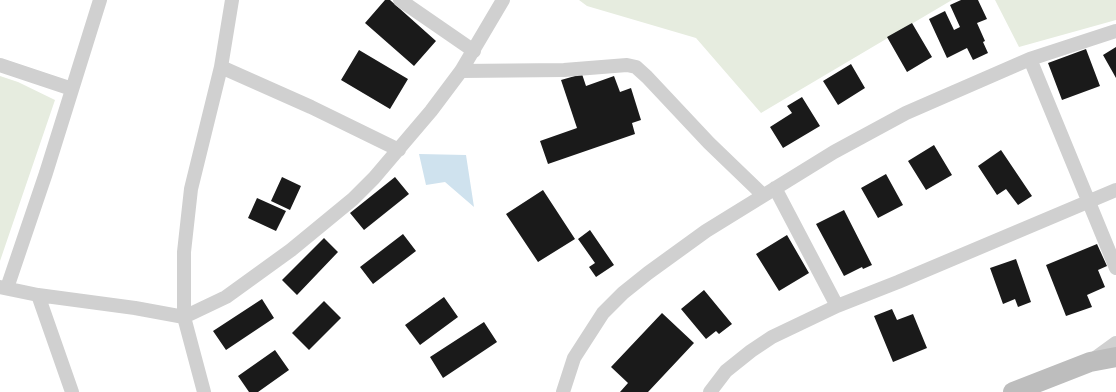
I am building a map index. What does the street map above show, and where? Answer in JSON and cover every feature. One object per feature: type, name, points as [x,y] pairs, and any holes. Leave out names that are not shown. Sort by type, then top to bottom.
[{"type":"street","points":[[100,0],[46,173],[3,287],[38,295],[184,317],[226,297],[291,250],[353,198],[399,150],[461,71],[503,0]]},
{"type":"street","points":[[204,392],[184,317],[184,252],[190,189],[221,67],[232,0]]},
{"type":"street","points":[[400,0],[474,51]]},
{"type":"street","points":[[563,392],[574,358],[603,313],[623,293],[699,236],[834,152],[906,113],[1030,59],[1116,31]]},
{"type":"street","points":[[1030,59],[1116,268]]},
{"type":"street","points":[[0,65],[72,89]]},
{"type":"street","points":[[461,71],[578,70],[602,66],[627,65],[636,67],[708,143],[769,192],[838,306]]},
{"type":"street","points":[[221,67],[311,107],[399,150]]},
{"type":"street","points":[[710,392],[726,371],[772,337],[838,306],[1116,190]]},
{"type":"street","points":[[38,295],[72,392]]},
{"type":"street","points":[[1090,362],[1116,343]]},
{"type":"street","points":[[1013,392],[1090,362],[1116,357]]},
{"type":"shaded area","points":[[579,0],[952,0],[761,113],[696,38],[587,6]]},
{"type":"shaded area","points":[[995,0],[1116,0],[1116,20],[1019,47]]},
{"type":"shaded area","points":[[0,76],[18,82],[55,100],[0,261]]},
{"type":"water","points":[[419,154],[466,155],[474,207],[445,182],[426,185]]},
{"type":"building","points":[[385,0],[390,0],[436,41],[414,66],[365,23]]},
{"type":"building","points":[[961,0],[978,0],[987,19],[977,23],[988,53],[973,60],[967,48],[947,58],[929,19],[945,11],[954,30],[960,27],[950,5]]},
{"type":"building","points":[[912,23],[932,57],[907,72],[887,37]]},
{"type":"building","points":[[1116,47],[1116,78],[1103,55]]},
{"type":"building","points":[[1086,49],[1100,86],[1062,100],[1048,63]]},
{"type":"building","points":[[359,50],[408,79],[390,109],[341,80]]},
{"type":"building","points":[[851,64],[865,88],[838,105],[823,81]]},
{"type":"building","points":[[582,74],[586,86],[614,76],[620,92],[631,88],[641,120],[632,123],[635,134],[548,164],[540,141],[577,128],[561,80]]},
{"type":"building","points":[[802,97],[820,126],[783,148],[770,127],[792,113],[787,106]]},
{"type":"building","points":[[934,145],[952,175],[926,190],[908,161]]},
{"type":"building","points":[[1001,150],[1032,196],[1018,205],[1006,189],[997,195],[978,166]]},
{"type":"building","points":[[886,174],[903,205],[878,218],[861,188]]},
{"type":"building","points":[[282,177],[301,186],[290,210],[271,201]]},
{"type":"building","points":[[395,177],[409,194],[364,230],[350,213]]},
{"type":"building","points":[[543,190],[575,239],[538,262],[506,214]]},
{"type":"building","points":[[257,198],[286,211],[276,231],[248,218]]},
{"type":"building","points":[[844,210],[872,265],[863,269],[862,267],[844,276],[816,224]]},
{"type":"building","points":[[590,230],[614,265],[596,277],[589,267],[595,263],[578,239]]},
{"type":"building","points":[[403,234],[416,251],[373,284],[360,267]]},
{"type":"building","points":[[787,235],[809,273],[779,291],[756,254]]},
{"type":"building","points":[[324,238],[338,252],[297,295],[282,280]]},
{"type":"building","points":[[1097,244],[1107,266],[1098,270],[1105,287],[1087,295],[1092,307],[1066,316],[1046,265]]},
{"type":"building","points":[[1016,259],[1031,302],[1018,307],[1015,299],[1003,304],[990,268]]},
{"type":"building","points":[[704,290],[732,324],[719,334],[716,331],[706,339],[681,309]]},
{"type":"building","points":[[444,297],[458,317],[420,345],[405,325]]},
{"type":"building","points":[[262,299],[274,318],[226,350],[213,331]]},
{"type":"building","points":[[324,301],[341,318],[309,350],[292,333]]},
{"type":"building","points":[[892,309],[897,320],[913,314],[927,348],[893,362],[874,316]]},
{"type":"building","points":[[662,313],[694,343],[648,392],[620,392],[628,383],[611,367]]},
{"type":"building","points":[[484,322],[497,342],[443,378],[430,357]]},
{"type":"building","points":[[275,350],[289,370],[258,392],[249,392],[238,376]]}]
